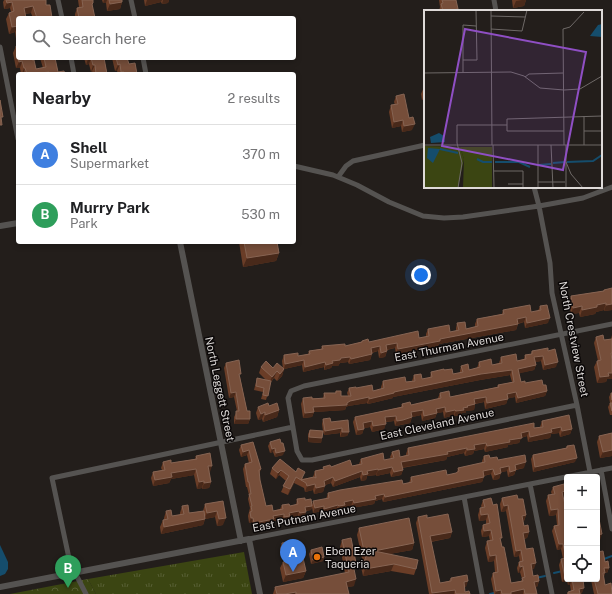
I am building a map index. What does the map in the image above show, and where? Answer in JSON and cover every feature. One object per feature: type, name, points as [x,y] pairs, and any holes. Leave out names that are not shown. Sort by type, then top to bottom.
[{"type":"street","points":[[58,0],[62,16]]},
{"type":"street","points":[[131,0],[135,16]]},
{"type":"street","points":[[494,0],[496,10]]},
{"type":"street","points":[[0,48],[16,128]]},
{"type":"street","points":[[71,60],[74,72]]},
{"type":"street","points":[[143,60],[146,72]]},
{"type":"street","points":[[338,177],[346,166],[353,161],[424,145]]},
{"type":"street","points":[[296,166],[338,177],[389,202],[423,216],[463,217],[510,212],[583,198],[612,187]]},
{"type":"street","name":"North Crestview Street","points":[[534,188],[550,263],[552,293],[590,472]]},
{"type":"street","points":[[0,226],[16,223]]},
{"type":"street","name":"North Leggett Street","points":[[180,244],[241,541]]},
{"type":"street","name":"East Thurman Avenue","points":[[293,427],[288,398],[291,391],[304,386],[612,324]]},
{"type":"street","name":"East Cleveland Avenue","points":[[293,427],[297,451],[302,460],[312,460],[577,406]]},
{"type":"street","points":[[86,594],[76,572],[70,563],[52,478],[293,427]]},
{"type":"street","name":"East Putnam Avenue","points":[[0,587],[612,468]]},
{"type":"street","points":[[601,470],[612,529]]},
{"type":"street","points":[[530,484],[552,594]]},
{"type":"street","points":[[464,497],[482,594]]},
{"type":"street","points":[[249,539],[260,594]]},
{"type":"green space","points":[[244,552],[252,594],[96,594],[88,579]]},
{"type":"green space","points":[[88,579],[96,594],[10,594]]},
{"type":"water","points":[[0,545],[8,562],[8,569],[5,574],[0,576]]},
{"type":"building","points":[[6,0],[46,0],[46,5],[50,5],[52,16],[36,16],[33,6],[24,8],[26,16],[16,16],[16,26],[12,27],[9,13],[14,11],[12,2],[7,3]]},
{"type":"building","points":[[82,0],[93,0],[92,4],[95,16],[79,16],[77,8],[83,7]]},
{"type":"building","points":[[109,0],[122,0],[122,2],[110,4]]},
{"type":"building","points":[[442,0],[456,0],[458,9],[443,10],[441,4],[443,3]]},
{"type":"building","points":[[18,60],[34,60],[36,69],[46,67],[44,60],[55,60],[58,72],[26,72],[22,61],[19,62]]},
{"type":"building","points":[[92,60],[104,60],[107,72],[96,72],[95,65],[93,65]]},
{"type":"building","points":[[117,60],[128,60],[129,64],[135,63],[137,72],[121,72],[120,64],[118,65]]},
{"type":"building","points":[[404,94],[409,118],[413,117],[415,124],[404,126],[403,120],[394,122],[391,105],[398,104],[396,96]]},
{"type":"building","points":[[0,100],[3,117],[1,117],[2,125],[0,125]]},
{"type":"building","points":[[244,244],[277,244],[279,253],[247,258]]},
{"type":"building","points":[[612,288],[612,304],[606,305],[606,303],[597,305],[597,307],[582,310],[582,306],[573,308],[571,296],[604,291]]},
{"type":"building","points":[[530,305],[531,312],[541,310],[540,306],[547,305],[550,318],[527,323],[526,317],[517,319],[518,324],[440,339],[440,341],[398,349],[397,343],[386,345],[387,351],[381,353],[380,346],[371,348],[372,354],[351,359],[350,357],[341,358],[340,360],[332,361],[333,363],[326,365],[325,362],[305,367],[304,360],[285,364],[284,355],[298,353],[298,356],[310,354],[309,351],[323,349],[322,346],[345,344],[345,346],[368,339],[369,342],[418,331],[419,338],[429,336],[428,329],[449,325],[450,332],[459,330],[457,323],[465,322],[466,329],[478,326],[477,319],[504,314],[503,310]]},
{"type":"building","points":[[603,335],[604,340],[612,339],[612,373],[608,373],[609,376],[600,377],[597,361],[601,360],[596,337]]},
{"type":"building","points":[[548,348],[548,351],[555,349],[558,362],[545,365],[543,356],[534,357],[536,365],[518,369],[521,382],[525,381],[525,383],[542,380],[543,385],[546,385],[547,391],[518,398],[516,392],[507,394],[508,399],[487,403],[486,397],[474,399],[475,404],[463,408],[464,410],[446,412],[445,407],[436,409],[437,413],[424,416],[423,410],[411,412],[412,417],[397,421],[396,416],[385,417],[386,424],[373,426],[372,421],[363,423],[364,429],[358,430],[355,417],[403,407],[402,404],[410,402],[411,405],[441,398],[440,393],[449,391],[450,397],[499,387],[498,385],[514,382],[512,370],[481,374],[394,392],[369,399],[369,397],[350,401],[347,405],[313,407],[314,412],[305,413],[303,398],[325,398],[324,393],[336,393],[336,391],[341,391],[341,396],[351,396],[349,388],[372,385],[373,391],[384,388],[383,381],[405,377],[406,382],[415,381],[414,375],[421,374],[422,379],[432,377],[431,372],[444,369],[452,369],[453,374],[463,372],[461,366],[468,364],[469,370],[480,367],[479,362],[491,359],[492,365],[502,363],[501,357],[516,354],[517,361],[526,359],[525,355],[532,354],[532,351]]},
{"type":"building","points":[[239,360],[241,374],[239,374],[247,411],[250,411],[250,419],[236,419],[236,411],[239,411],[236,392],[231,393],[226,363]]},
{"type":"building","points":[[266,361],[273,368],[277,363],[284,369],[280,374],[277,371],[272,377],[261,367]]},
{"type":"building","points":[[257,378],[271,381],[268,396],[263,395],[264,388],[256,386]]},
{"type":"building","points":[[268,403],[269,406],[277,403],[279,410],[265,415],[265,412],[261,414],[258,407]]},
{"type":"building","points":[[569,415],[572,429],[562,431],[561,427],[551,429],[552,432],[530,437],[529,431],[521,433],[522,438],[509,440],[510,442],[487,446],[486,443],[474,445],[475,449],[467,450],[467,448],[447,452],[448,454],[401,462],[403,470],[394,472],[392,467],[367,471],[368,474],[363,475],[362,471],[335,481],[333,477],[324,481],[325,486],[316,488],[315,484],[307,486],[306,483],[301,480],[314,477],[316,478],[315,471],[324,469],[323,467],[330,465],[331,467],[350,460],[352,466],[362,464],[361,459],[383,453],[384,460],[394,458],[392,452],[399,450],[400,457],[409,455],[408,448],[534,423],[534,428],[543,427],[542,421]]},
{"type":"building","points":[[330,418],[331,422],[348,420],[349,432],[342,432],[342,428],[325,431],[323,419]]},
{"type":"building","points":[[310,430],[323,431],[322,438],[309,437]]},
{"type":"building","points":[[612,433],[612,450],[603,452],[599,436]]},
{"type":"building","points":[[280,439],[281,443],[283,443],[285,451],[276,453],[275,448],[272,449],[270,442]]},
{"type":"building","points":[[253,442],[261,469],[259,470],[260,480],[266,506],[272,505],[273,511],[283,509],[282,505],[289,504],[290,506],[298,504],[297,499],[311,499],[312,506],[305,507],[306,512],[300,513],[299,511],[289,513],[290,516],[284,517],[284,514],[273,516],[274,519],[254,523],[250,512],[252,511],[252,506],[249,494],[251,494],[245,464],[252,462],[249,450],[243,452],[241,445]]},
{"type":"building","points":[[574,445],[577,458],[535,467],[533,455],[567,448],[567,446]]},
{"type":"building","points":[[210,453],[212,466],[208,466],[211,482],[199,482],[196,469],[171,473],[172,477],[155,480],[153,472],[165,470],[163,462],[171,460],[171,463],[197,459],[196,456]]},
{"type":"building","points":[[489,455],[490,458],[497,457],[498,460],[525,455],[526,462],[515,465],[516,470],[510,472],[509,466],[500,468],[501,473],[495,475],[493,469],[483,471],[484,477],[385,497],[384,494],[375,496],[376,499],[354,503],[353,500],[344,502],[345,505],[338,505],[324,509],[324,506],[315,508],[313,501],[329,498],[328,493],[340,490],[402,480],[403,484],[412,482],[411,477],[446,470],[447,475],[456,473],[459,471],[458,468],[485,462],[484,456]]},
{"type":"building","points":[[280,459],[296,472],[298,468],[305,472],[301,480],[296,477],[290,489],[283,486],[289,476],[281,470],[278,473],[272,468]]},
{"type":"building","points":[[564,484],[564,491],[562,492],[564,500],[564,549],[563,544],[559,544],[554,526],[559,525],[558,509],[551,510],[548,495],[555,494],[553,487]]},
{"type":"building","points":[[517,495],[518,499],[523,499],[526,515],[522,516],[524,526],[528,525],[529,532],[523,533],[526,549],[533,548],[536,563],[531,564],[533,576],[538,575],[539,581],[534,582],[537,594],[525,594],[524,589],[511,592],[511,594],[502,594],[501,590],[496,591],[493,573],[498,572],[496,555],[490,556],[487,541],[493,540],[491,530],[484,531],[483,525],[490,523],[488,514],[481,515],[480,508],[485,507],[483,500],[491,498],[493,505],[497,504],[502,538],[500,538],[502,547],[504,547],[511,583],[523,581],[522,578],[525,577],[523,566],[520,567],[519,562],[523,561],[521,550],[516,551],[508,505],[504,506],[502,498]]},
{"type":"building","points":[[223,501],[226,518],[219,519],[217,511],[207,513],[205,504]]},
{"type":"building","points":[[188,505],[189,513],[204,511],[205,519],[164,527],[163,520],[168,519],[166,511],[171,510],[172,516],[184,514],[182,506]]},
{"type":"building","points":[[448,514],[452,532],[430,536],[440,583],[451,581],[451,578],[467,575],[468,581],[464,582],[465,592],[469,591],[470,594],[456,594],[455,590],[432,593],[418,517],[427,515],[427,518]]},
{"type":"building","points":[[409,518],[414,543],[374,551],[418,560],[416,569],[394,564],[365,569],[364,560],[366,560],[359,528]]},
{"type":"building","points":[[600,524],[602,534],[600,534]]},
{"type":"building","points":[[351,538],[356,563],[353,564],[356,579],[346,582],[349,594],[296,594],[296,592],[277,594],[275,587],[349,572],[342,540]]},
{"type":"building","points":[[290,542],[291,549],[283,550],[282,543]]},
{"type":"building","points":[[322,547],[324,557],[313,560],[311,550]]},
{"type":"building","points":[[603,551],[605,562],[608,561],[609,568],[604,568],[605,573],[603,573],[605,585],[611,583],[612,594],[598,594],[595,582],[600,582],[600,552]]},
{"type":"building","points":[[303,558],[306,571],[286,575],[283,562]]},
{"type":"building","points":[[564,558],[564,572],[561,559]]},
{"type":"building","points":[[573,582],[583,582],[584,588],[579,589],[580,594],[568,594],[568,592],[574,590]]},
{"type":"waterway","points":[[604,559],[612,556]]},
{"type":"waterway","points":[[554,573],[564,571]]},
{"type":"waterway","points":[[536,578],[545,576]]},
{"type":"waterway","points":[[490,594],[494,593]]},
{"type":"place","name":"Eben Ezer Taqueria","points":[[317,557]]},
{"type":"place","name":"Shell","points":[[293,572]]},
{"type":"place","name":"Murry Park","points":[[68,588]]}]
